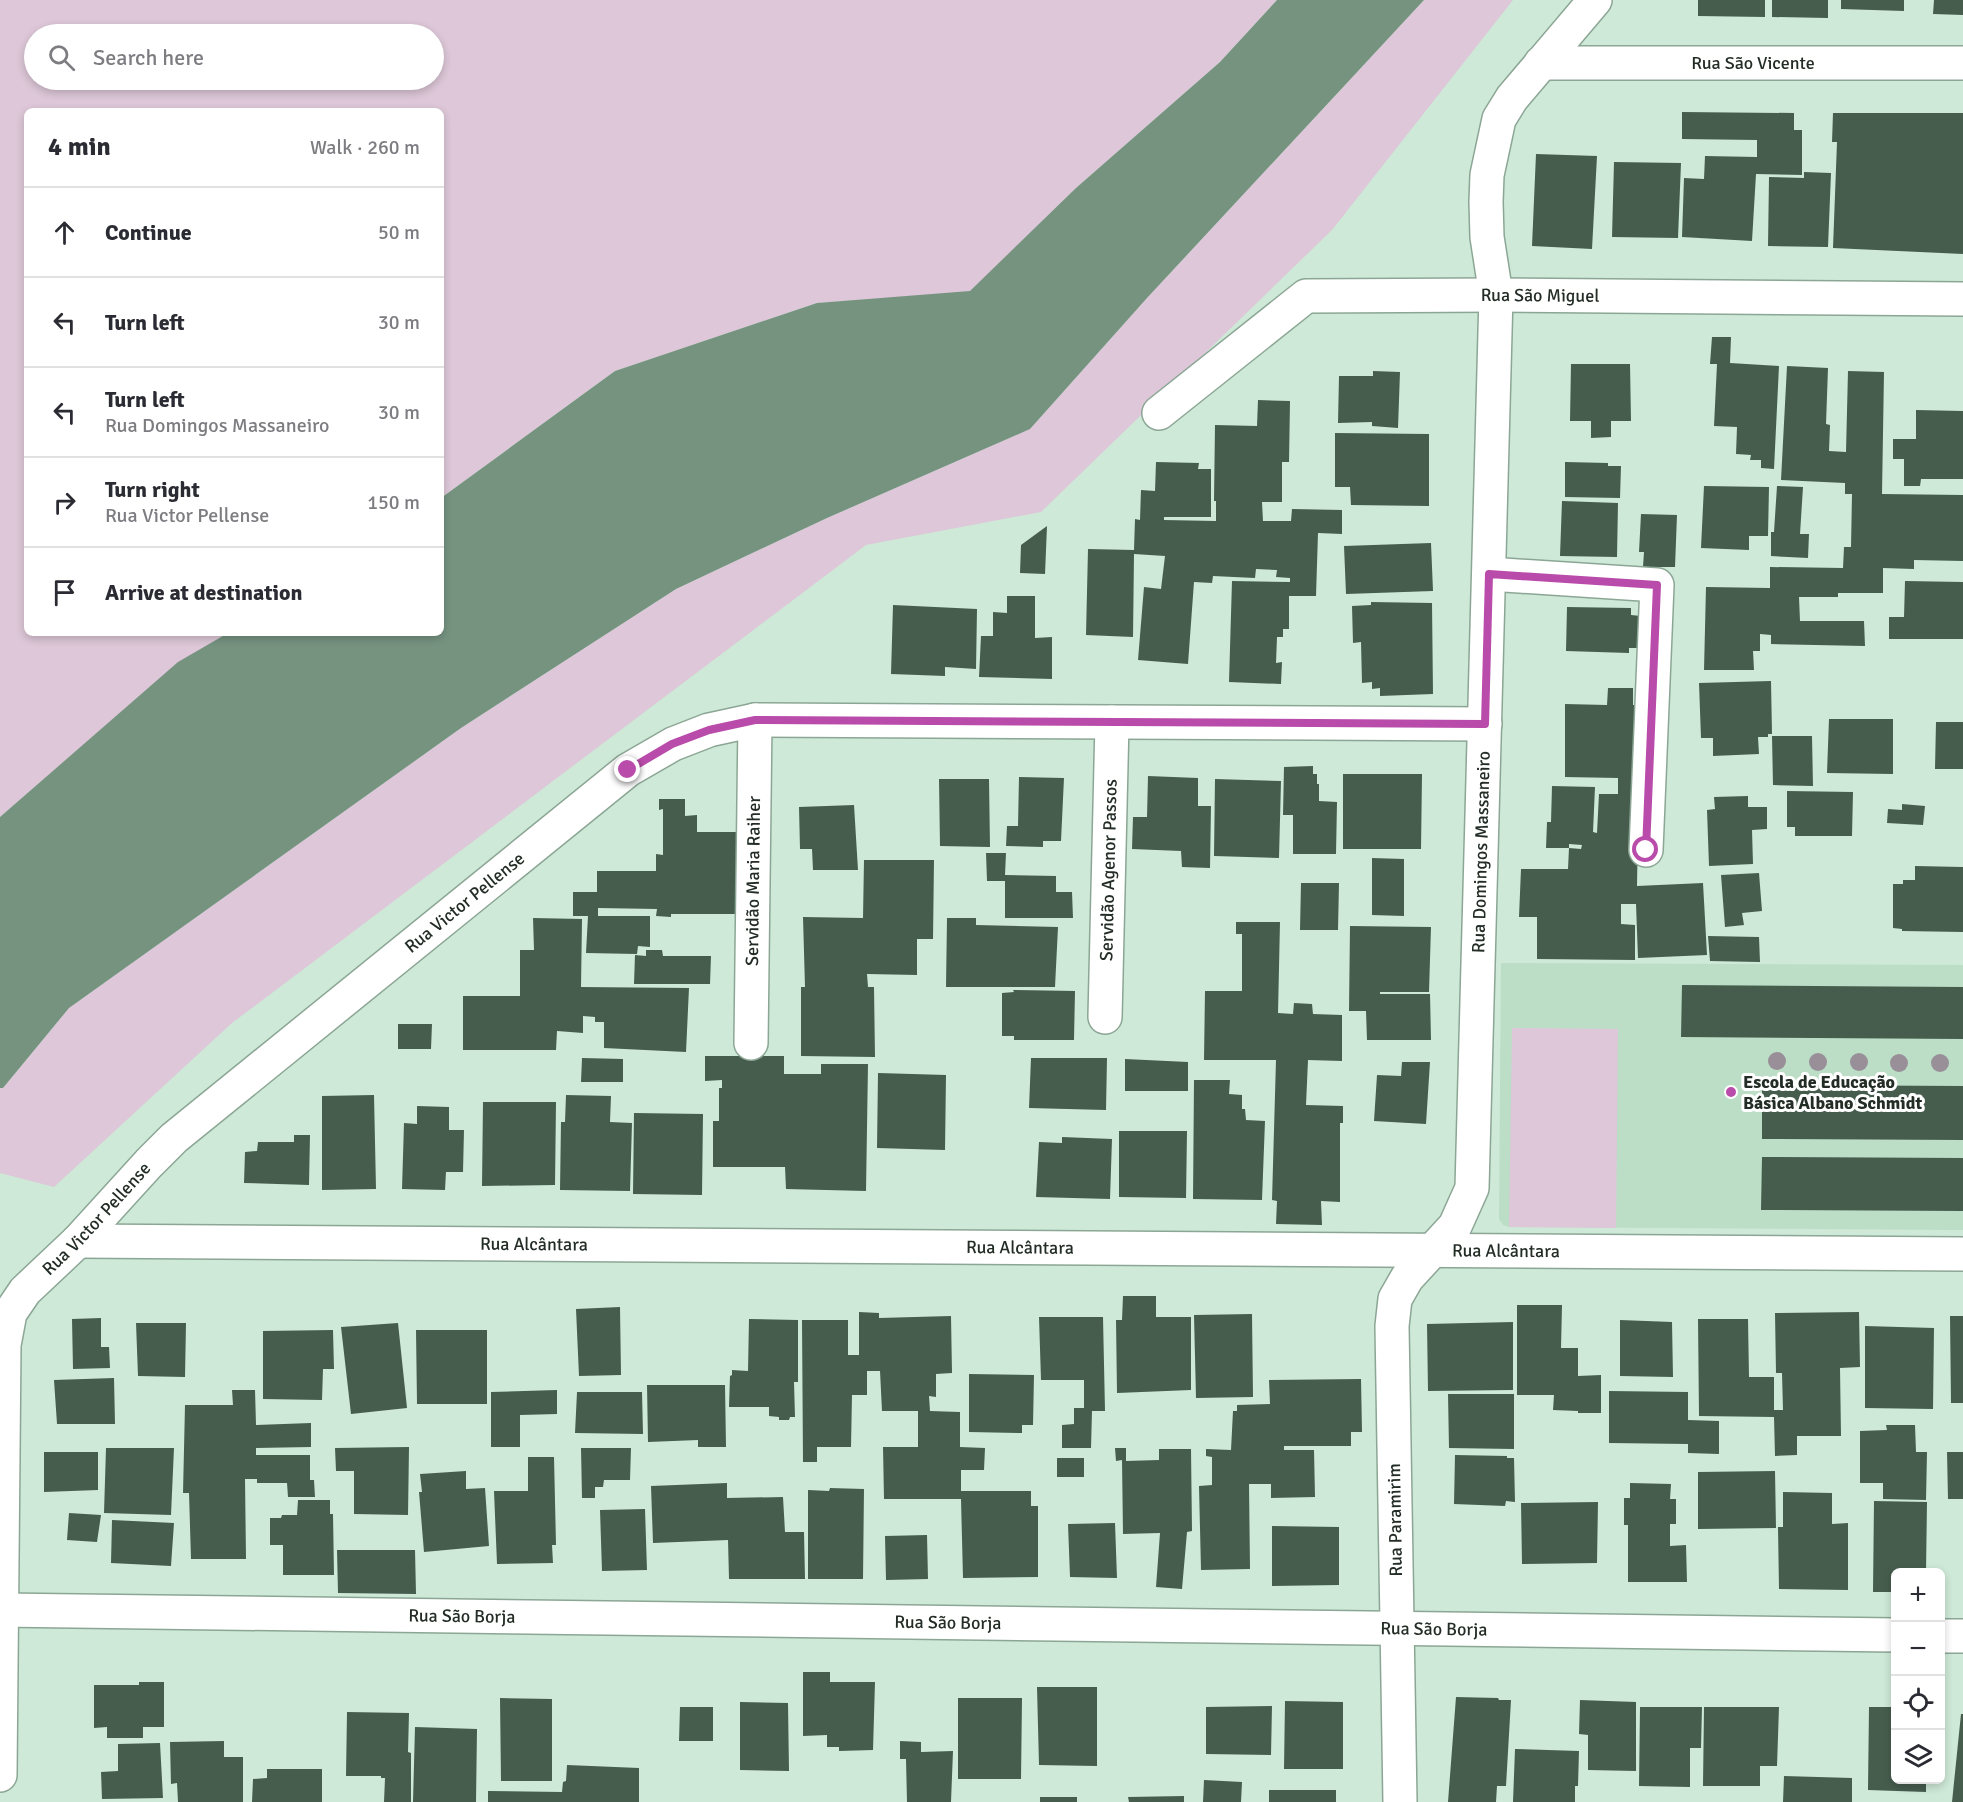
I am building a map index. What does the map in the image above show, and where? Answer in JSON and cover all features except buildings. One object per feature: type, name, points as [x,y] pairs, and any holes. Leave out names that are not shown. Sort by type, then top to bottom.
[{"type":"street","name":"Rua Domingos Massaneiro","points":[[1432,1250],[1455,1226],[1472,1188],[1496,295],[1487,237],[1485,202],[1487,175],[1493,141],[1503,112],[1540,63],[1595,0]]},
{"type":"street","name":"Rua São Vicente","points":[[1540,63],[1963,63]]},
{"type":"street","name":"Rua São Miguel","points":[[1159,413],[1306,296],[1496,295],[1963,299]]},
{"type":"street","points":[[1489,574],[1657,585],[1646,850]]},
{"type":"street","name":"Rua Victor Pellense","points":[[0,1775],[4,1345],[10,1313],[25,1291],[78,1241],[148,1163],[174,1138],[628,770],[672,744],[709,730],[755,720],[1485,724]]},
{"type":"street","name":"Servidão Maria Raiher","points":[[751,1043],[755,720]]},
{"type":"street","name":"Servidão Agenor Passos","points":[[1105,1017],[1112,722]]},
{"type":"street","name":"Rua Alcântara","points":[[78,1241],[1963,1254]]},
{"type":"street","name":"Rua Paramirim","points":[[1400,1802],[1392,1326],[1395,1299],[1407,1278],[1432,1250]]},
{"type":"street","name":"Rua São Borja","points":[[0,1610],[1891,1635]]},
{"type":"street","points":[[1945,1636],[1963,1636]]},
{"type":"shaded area","points":[[0,0],[1277,0],[1220,62],[1076,188],[970,292],[817,303],[615,371],[444,496],[444,108],[24,108],[24,636],[223,636],[178,663],[0,817]]},
{"type":"shaded area","points":[[1277,0],[1424,0],[1147,298],[1030,429],[827,518],[676,589],[461,728],[69,1008],[3,1088],[0,1088],[0,817],[178,662],[223,636],[444,636],[444,496],[615,371],[817,303],[970,291],[1076,188],[1220,62]]},
{"type":"shaded area","points":[[1424,0],[1513,0],[1332,230],[1041,512],[866,545],[232,1023],[54,1187],[0,1173],[0,1088],[3,1088],[69,1008],[461,728],[676,589],[827,518],[1030,429],[1147,298]]},
{"type":"shaded area","name":"Escola de Educação Básica Albano Schmidt","points":[[1501,963],[1963,965],[1963,1230],[1509,1227],[1503,1225],[1499,1219]]},
{"type":"shaded area","points":[[1512,1028],[1618,1029],[1616,1228],[1509,1227]]},
{"type":"place","name":"Escola de Educação Básica Albano Schmidt","points":[[1731,1092]]},
{"type":"route","points":[[628,770],[672,744],[709,730],[755,720],[1485,724],[1489,574],[1657,585],[1646,850]]}]
